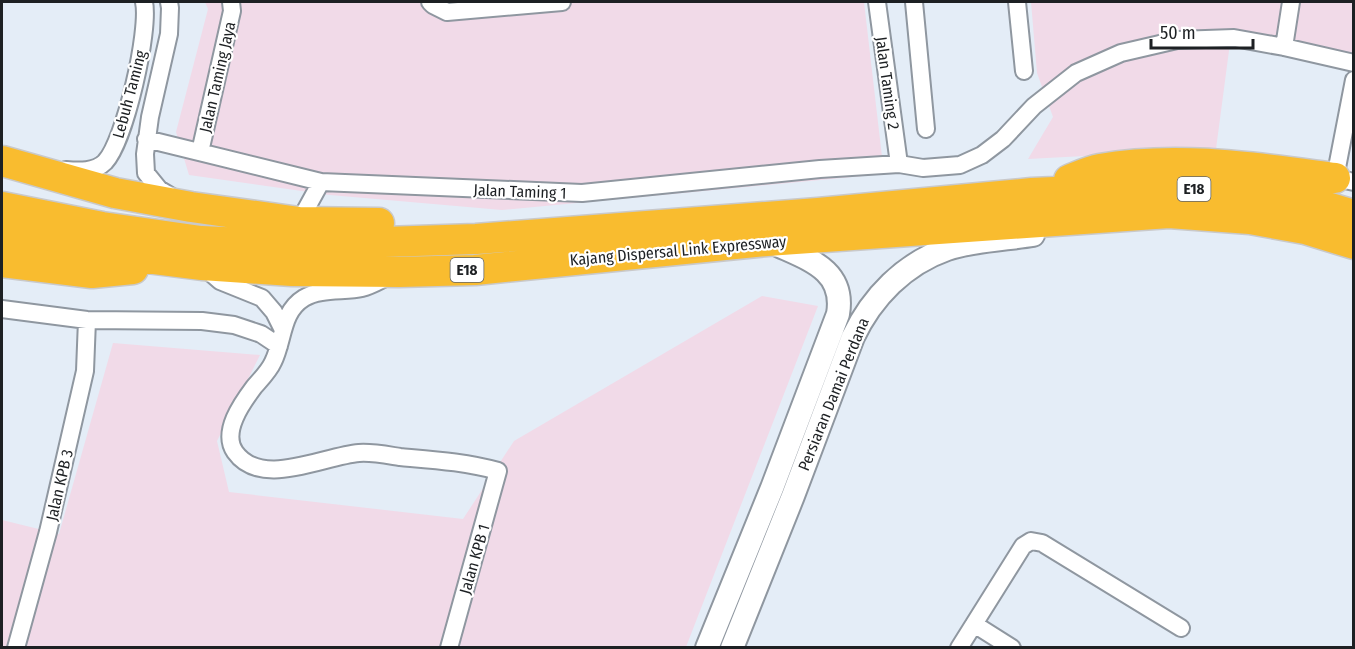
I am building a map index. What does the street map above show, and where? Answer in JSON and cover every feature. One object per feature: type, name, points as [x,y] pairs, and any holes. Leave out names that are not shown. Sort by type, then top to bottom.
[{"type":"highway","points":[[8,163],[115,193],[191,207],[299,222],[404,224],[476,239]]},
{"type":"highway","points":[[1032,193],[1098,170],[1186,163],[1244,167],[1344,180]]},
{"type":"highway","name":"Kajang Dispersal Link Expressway","points":[[2,207],[102,227],[201,241],[293,245],[476,239],[818,213],[1032,193],[1167,187],[1251,192],[1310,202],[1353,215]]},
{"type":"highway","name":"Kajang Dispersal Link Expressway","points":[[2,233],[99,252],[202,266],[292,271],[399,272],[475,270],[767,241],[1169,213],[1250,219],[1305,229],[1353,244]]},
{"type":"highway","points":[[2,262],[92,273],[134,269],[165,262]]},
{"type":"main road","name":"Persiaran Damai Perdana","points":[[732,648],[793,496],[852,338],[861,319],[878,295],[922,259],[949,248],[1045,233],[1095,218]]},
{"type":"main road","name":"Persiaran Damai Perdana","points":[[707,648],[776,477],[838,314],[840,301],[838,288],[830,274],[811,261],[767,241]]},
{"type":"street","name":"Lebuh Taming","points":[[8,163],[85,171],[104,163],[115,147],[121,131],[135,77],[145,31],[144,2]]},
{"type":"street","name":"Lebuh Taming","points":[[169,2],[169,34],[146,139],[147,173],[159,189],[191,207]]},
{"type":"street","name":"Jalan Taming Jaya","points":[[200,152],[232,11],[231,2]]},
{"type":"street","points":[[430,2],[447,12],[562,2]]},
{"type":"street","name":"Jalan Taming 2","points":[[877,2],[899,164]]},
{"type":"street","points":[[914,2],[926,129]]},
{"type":"street","points":[[1017,2],[1024,71]]},
{"type":"street","points":[[1284,47],[1291,2]]},
{"type":"street","name":"Jalan Taming 1","points":[[146,139],[321,182],[582,194],[820,169],[899,164],[923,168],[960,165],[982,155],[1003,139],[1034,106],[1076,73],[1121,53],[1177,40],[1234,38],[1353,63]]},
{"type":"street","points":[[1344,180],[1353,80]]},
{"type":"street","points":[[299,222],[321,182]]},
{"type":"street","points":[[202,266],[220,281],[262,298],[274,312],[282,328]]},
{"type":"street","points":[[2,309],[87,320],[202,321],[224,324],[261,334],[279,346],[282,328],[288,316],[304,298],[316,294],[365,288],[399,272]]},
{"type":"street","name":"Jalan KPB 3","points":[[16,648],[48,532],[85,371],[87,320]]},
{"type":"street","name":"Jalan KPB 1","points":[[279,346],[272,363],[242,404],[235,419],[230,435],[231,447],[241,461],[254,467],[270,470],[360,453],[470,463],[498,471],[449,648]]},
{"type":"street","points":[[959,648],[1023,546],[1031,541],[1042,543],[1181,628]]},
{"type":"street","points":[[974,624],[1012,648]]},
{"type":"shaded area","points":[[205,2],[864,2],[884,174],[502,210],[330,195],[189,175],[176,132],[208,9]]},
{"type":"shaded area","points":[[1031,2],[1353,2],[1353,54],[1232,28],[1216,149],[1028,159],[1053,117],[1037,73]]},
{"type":"shaded area","points":[[762,296],[818,306],[686,647],[2,647],[2,520],[59,534],[113,343],[260,355],[217,441],[229,492],[463,519],[514,441]]}]
